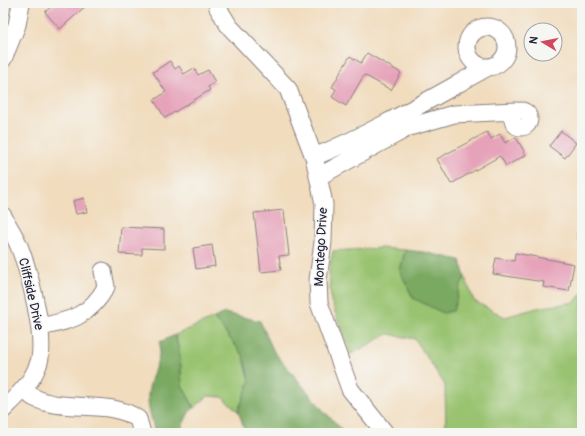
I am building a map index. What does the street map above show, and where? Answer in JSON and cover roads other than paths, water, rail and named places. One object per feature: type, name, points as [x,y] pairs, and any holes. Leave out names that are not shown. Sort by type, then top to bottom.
[{"type":"street","points":[[3,59],[17,25],[21,3]]},
{"type":"street","name":"Montego Drive","points":[[218,3],[218,8],[229,26],[288,89],[314,157],[324,204],[323,242],[318,280],[319,303],[333,347],[350,389],[385,433]]},
{"type":"street","points":[[314,157],[354,141],[399,118],[488,67]]},
{"type":"street","points":[[318,176],[408,127],[454,114],[517,111]]},
{"type":"street","name":"Cliffside Drive","points":[[3,216],[19,245],[40,327],[39,363],[32,379],[3,410]]},
{"type":"street","points":[[40,327],[69,321],[87,312],[106,287],[103,271]]},
{"type":"street","points":[[25,388],[32,397],[52,403],[123,411],[138,419],[142,433]]}]
